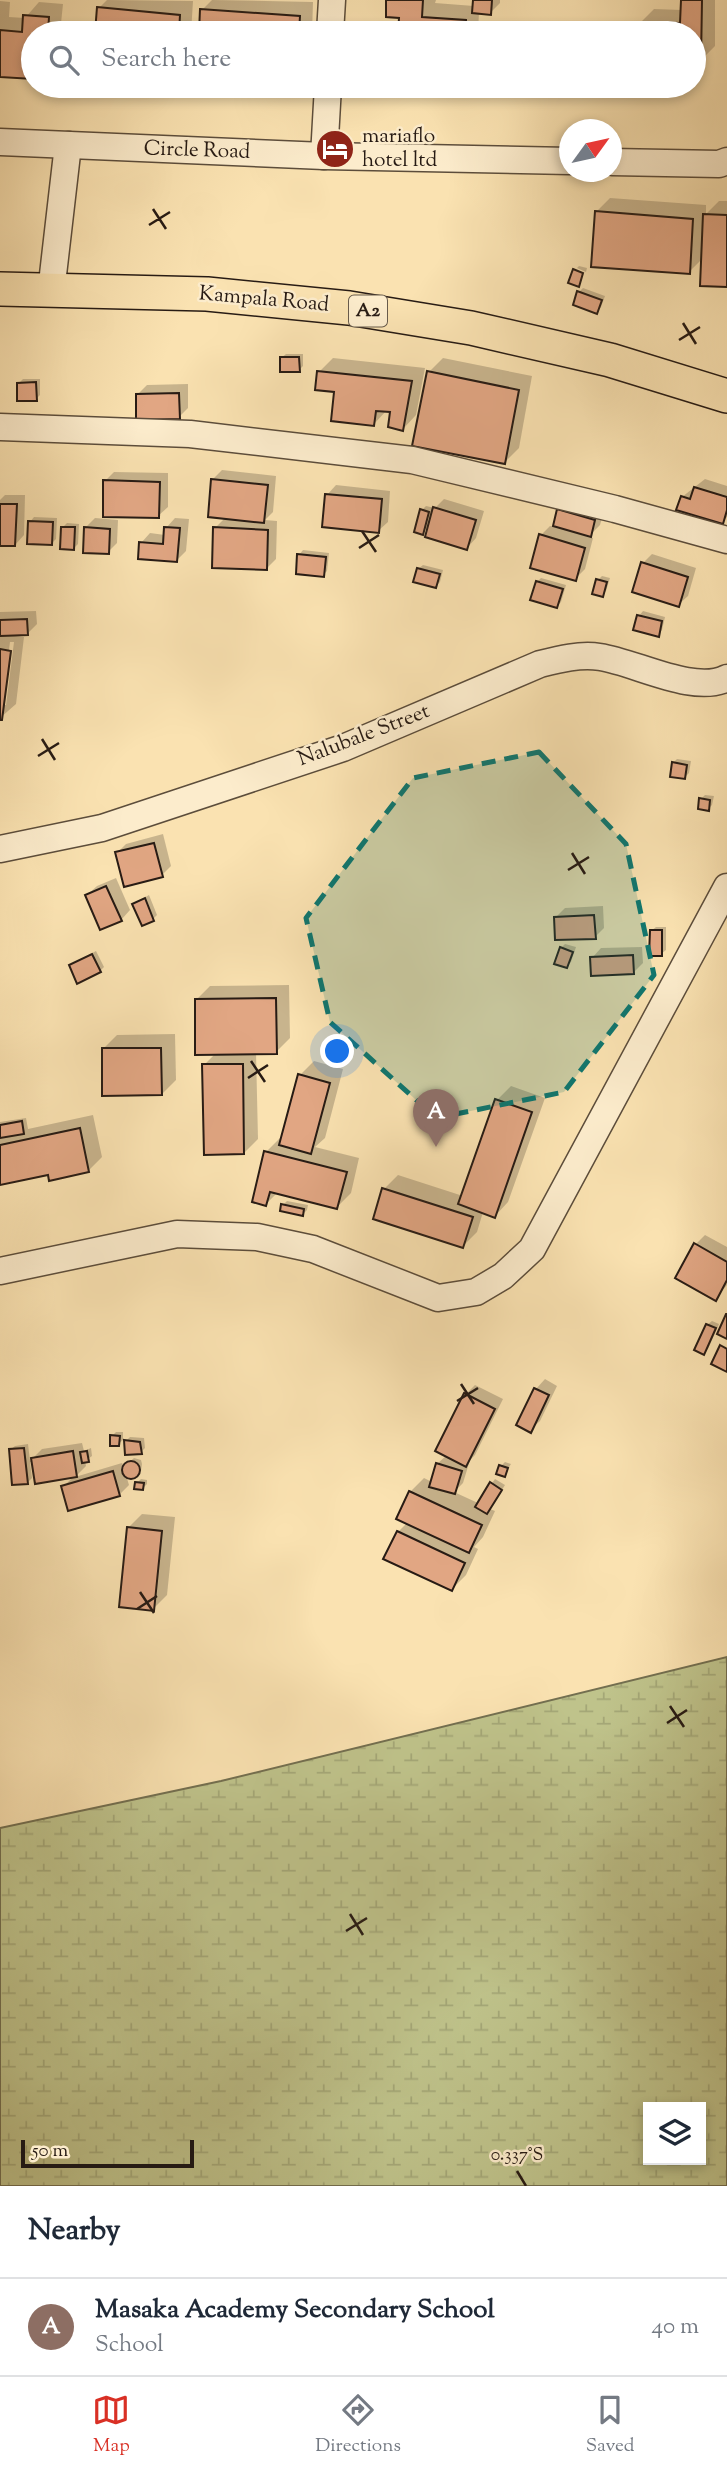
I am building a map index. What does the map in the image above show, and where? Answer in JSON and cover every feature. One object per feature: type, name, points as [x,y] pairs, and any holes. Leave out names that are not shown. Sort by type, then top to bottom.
[{"type":"main road","name":"Kampala Road","points":[[0,289],[207,294],[349,308],[471,328],[610,360],[727,396]]},
{"type":"street","points":[[331,21],[332,0]]},
{"type":"street","points":[[324,156],[327,98]]},
{"type":"street","name":"Circle Road","points":[[0,142],[324,156],[559,161]]},
{"type":"street","points":[[51,292],[68,145]]},
{"type":"street","points":[[622,162],[719,164],[727,161]]},
{"type":"street","points":[[0,427],[190,434],[412,460],[615,509],[727,540]]},
{"type":"street","name":"Nalubale Street","points":[[0,849],[102,828],[343,748],[551,661],[572,656],[600,657],[697,683],[720,682],[727,678]]},
{"type":"street","points":[[0,1271],[177,1234],[257,1237],[313,1250],[438,1298],[476,1292],[503,1276],[532,1249],[727,887]]},
{"type":"highlighted area","points":[[539,752],[626,844],[654,975],[564,1092],[436,1118],[330,1022],[306,918],[413,778]]},
{"type":"green space","points":[[727,1657],[727,2186],[0,2186],[0,1828],[221,1781]]},
{"type":"building","points":[[386,0],[423,0],[422,17],[466,21],[399,21],[399,18],[386,17]]},
{"type":"building","points":[[473,0],[492,0],[491,15],[472,13]]},
{"type":"building","points":[[681,0],[702,0],[702,21],[680,21]]},
{"type":"building","points":[[97,7],[180,15],[180,21],[96,21]]},
{"type":"building","points":[[200,9],[300,16],[300,21],[200,21]]},
{"type":"building","points":[[23,15],[49,17],[49,21],[23,21]]},
{"type":"building","points":[[0,30],[21,32],[21,78],[0,77]]},
{"type":"building","points":[[595,211],[693,219],[690,274],[591,267]]},
{"type":"building","points":[[703,214],[727,215],[727,287],[700,286]]},
{"type":"building","points":[[573,269],[583,273],[579,287],[568,283]]},
{"type":"building","points":[[577,291],[602,300],[597,314],[573,305]]},
{"type":"building","points":[[280,357],[299,357],[300,372],[280,372]]},
{"type":"building","points":[[317,371],[412,381],[403,431],[388,427],[390,412],[376,411],[374,426],[331,421],[334,392],[315,390]]},
{"type":"building","points":[[427,371],[519,390],[505,464],[412,446]]},
{"type":"building","points":[[36,382],[37,401],[17,401],[17,383]]},
{"type":"building","points":[[179,393],[180,419],[136,420],[136,394]]},
{"type":"building","points":[[211,479],[268,485],[264,523],[208,517]]},
{"type":"building","points":[[103,480],[160,482],[159,518],[103,517]]},
{"type":"building","points":[[694,487],[727,497],[723,524],[676,510],[681,496],[690,499]]},
{"type":"building","points":[[325,494],[382,499],[379,533],[322,527]]},
{"type":"building","points":[[0,504],[17,504],[15,546],[0,546]]},
{"type":"building","points":[[433,507],[476,520],[467,550],[425,537]]},
{"type":"building","points":[[420,509],[429,512],[423,535],[414,532]]},
{"type":"building","points":[[557,509],[595,520],[591,537],[553,526]]},
{"type":"building","points":[[28,521],[53,522],[52,545],[27,544]]},
{"type":"building","points":[[61,527],[75,527],[74,550],[60,549]]},
{"type":"building","points":[[84,527],[110,529],[109,554],[83,553]]},
{"type":"building","points":[[164,527],[180,528],[177,562],[138,559],[139,542],[163,544]]},
{"type":"building","points":[[213,527],[268,530],[267,570],[212,568]]},
{"type":"building","points":[[539,534],[585,548],[576,581],[530,568]]},
{"type":"building","points":[[297,554],[326,557],[324,577],[296,574]]},
{"type":"building","points":[[641,562],[688,577],[679,607],[632,592]]},
{"type":"building","points":[[417,568],[440,574],[436,588],[413,582]]},
{"type":"building","points":[[596,579],[607,582],[603,597],[592,594]]},
{"type":"building","points":[[536,581],[563,589],[557,608],[530,600]]},
{"type":"building","points":[[637,615],[662,621],[659,637],[633,630]]},
{"type":"building","points":[[27,619],[28,635],[0,636],[0,620]]},
{"type":"building","points":[[0,649],[11,651],[2,720],[0,720]]},
{"type":"building","points":[[672,762],[687,765],[685,779],[670,777]]},
{"type":"building","points":[[699,798],[710,800],[709,811],[698,809]]},
{"type":"building","points":[[154,843],[163,877],[124,887],[115,852]]},
{"type":"building","points":[[106,886],[122,921],[100,930],[85,895]]},
{"type":"building","points":[[145,898],[154,921],[142,926],[132,904]]},
{"type":"building","points":[[594,915],[596,939],[555,940],[554,917]]},
{"type":"building","points":[[650,930],[662,930],[662,956],[649,956]]},
{"type":"building","points":[[560,947],[573,952],[567,968],[554,964]]},
{"type":"building","points":[[92,954],[101,972],[77,984],[69,965]]},
{"type":"building","points":[[633,955],[634,974],[591,976],[590,957]]},
{"type":"building","points":[[276,998],[277,1054],[195,1055],[195,999]]},
{"type":"building","points":[[102,1048],[161,1048],[162,1095],[102,1096]]},
{"type":"building","points":[[202,1064],[243,1064],[244,1154],[204,1155]]},
{"type":"building","points":[[298,1074],[330,1083],[311,1154],[279,1145]]},
{"type":"building","points":[[495,1099],[532,1112],[495,1218],[458,1204]]},
{"type":"building","points":[[22,1121],[24,1134],[0,1138],[0,1125]]},
{"type":"building","points":[[80,1128],[89,1172],[49,1181],[48,1175],[0,1185],[0,1145]]},
{"type":"building","points":[[264,1151],[347,1172],[337,1209],[270,1192],[266,1206],[252,1202]]},
{"type":"building","points":[[382,1188],[473,1217],[463,1248],[373,1219]]},
{"type":"building","points":[[281,1204],[304,1209],[303,1216],[280,1211]]},
{"type":"building","points":[[694,1243],[727,1262],[727,1280],[716,1301],[675,1278]]},
{"type":"building","points":[[727,1314],[727,1339],[717,1334]]},
{"type":"building","points":[[706,1324],[716,1328],[704,1355],[694,1350]]},
{"type":"building","points":[[720,1345],[727,1349],[727,1372],[711,1364]]},
{"type":"building","points":[[534,1388],[549,1395],[531,1433],[516,1425]]},
{"type":"building","points":[[464,1393],[495,1409],[466,1467],[435,1451]]},
{"type":"building","points":[[110,1435],[120,1436],[119,1446],[110,1446]]},
{"type":"building","points":[[124,1440],[140,1442],[142,1454],[125,1455]]},
{"type":"building","points":[[24,1448],[28,1484],[12,1485],[9,1449]]},
{"type":"building","points":[[73,1451],[77,1477],[35,1484],[31,1458]]},
{"type":"building","points":[[87,1451],[89,1462],[82,1463],[80,1452]]},
{"type":"building","points":[[131,1461],[137,1464],[140,1470],[137,1476],[131,1479],[125,1476],[122,1470],[125,1464]]},
{"type":"building","points":[[436,1463],[462,1471],[455,1494],[429,1487]]},
{"type":"building","points":[[499,1465],[508,1468],[505,1477],[496,1474]]},
{"type":"building","points":[[113,1471],[120,1496],[68,1511],[61,1486]]},
{"type":"building","points":[[135,1482],[144,1483],[143,1490],[134,1489]]},
{"type":"building","points":[[490,1482],[502,1490],[487,1514],[475,1507]]},
{"type":"building","points":[[409,1491],[482,1525],[469,1553],[396,1519]]},
{"type":"building","points":[[127,1527],[162,1531],[154,1611],[119,1607]]},
{"type":"building","points":[[397,1531],[465,1563],[452,1591],[383,1559]]},
{"type":"place","name":"mariaflo hotel ltd","points":[[335,149]]},
{"type":"place","name":"Masaka Academy Secondary School","points":[[436,1147]]}]
